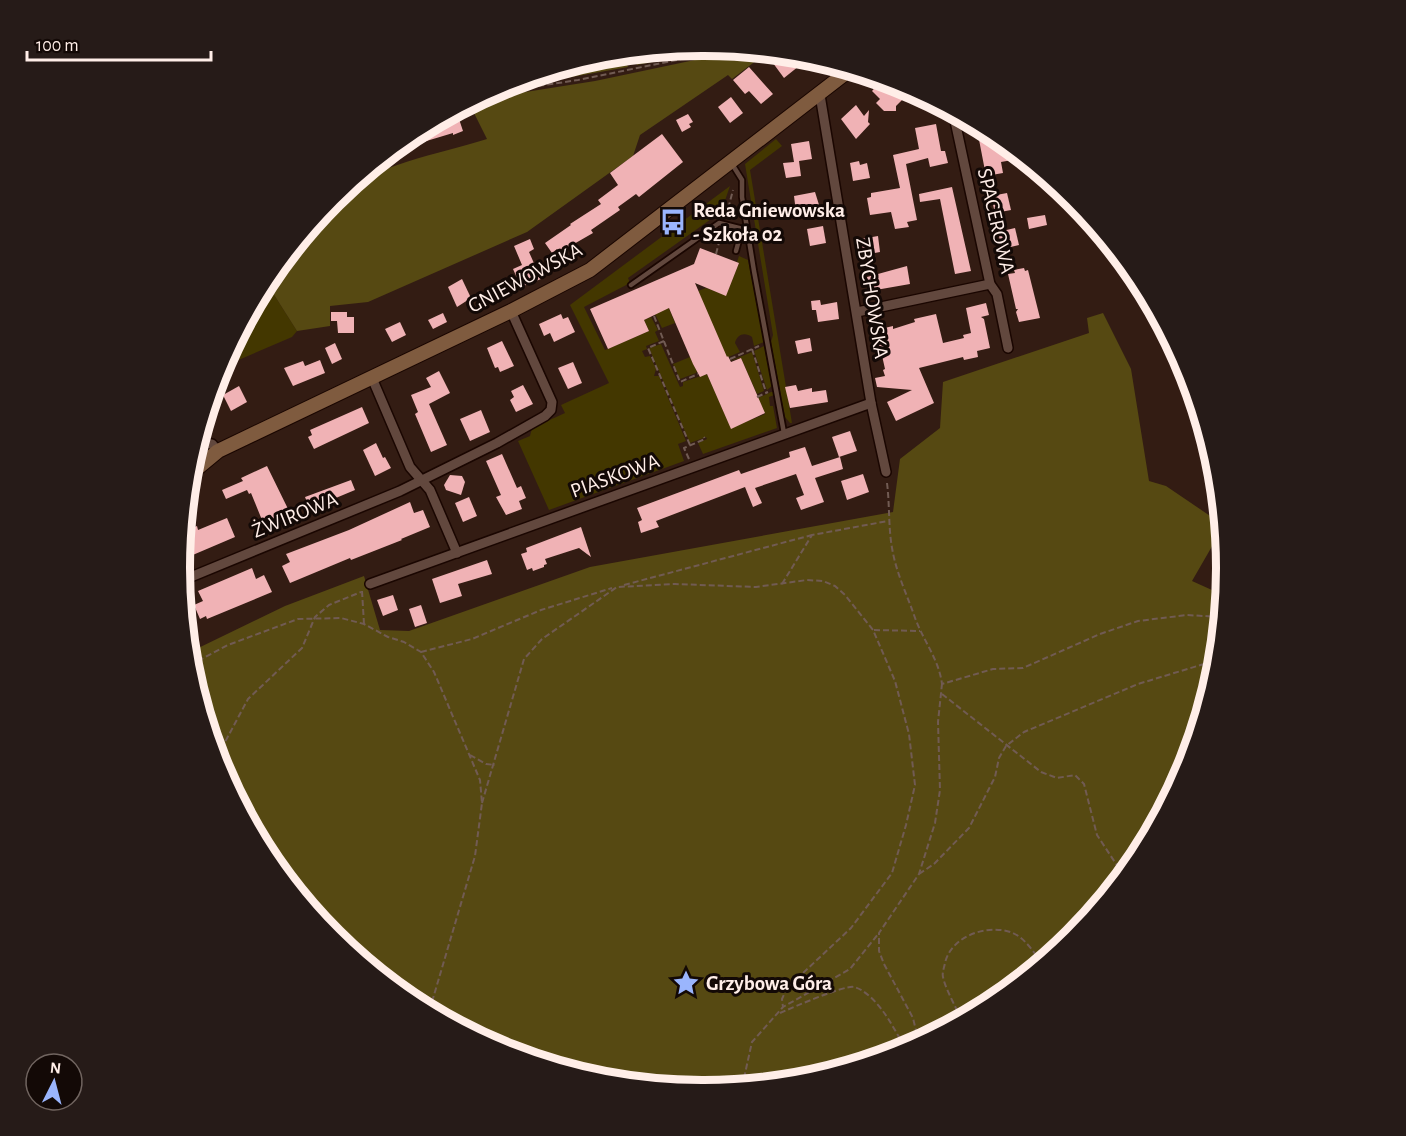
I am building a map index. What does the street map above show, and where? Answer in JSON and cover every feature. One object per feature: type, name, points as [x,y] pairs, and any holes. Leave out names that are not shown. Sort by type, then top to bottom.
[{"type":"street","name":"GNIEWOWSKA","points":[[201,465],[218,451],[511,311],[590,270],[734,167],[843,75]]},
{"type":"street","name":"ZBYCHOWSKA","points":[[820,95],[871,403],[886,472]]},
{"type":"street","name":"SPACEROWA","points":[[955,122],[990,284],[998,294],[1008,348]]},
{"type":"street","points":[[857,312],[990,284]]},
{"type":"street","name":"ŻWIROWA","points":[[191,577],[400,491],[497,443],[545,416],[551,410],[552,402],[511,311]]},
{"type":"street","points":[[372,378],[410,467],[430,490],[458,553]]},
{"type":"street","name":"PIASKOWA","points":[[370,584],[871,403]]},
{"type":"street","points":[[206,444],[212,444],[218,451]]},
{"type":"lane","points":[[734,167],[742,180],[744,230],[784,433]]},
{"type":"lane","points":[[631,285],[719,223],[744,230]]},
{"type":"lane","points":[[736,251],[744,230]]},
{"type":"path","points":[[525,88],[578,80],[695,56]]},
{"type":"path","points":[[716,254],[724,225],[734,167]]},
{"type":"path","points":[[654,316],[680,382],[698,374]]},
{"type":"path","points":[[664,341],[648,348],[690,445]]},
{"type":"path","points":[[730,359],[767,343]]},
{"type":"path","points":[[752,349],[766,392]]},
{"type":"path","points":[[757,397],[776,388]]},
{"type":"path","points":[[692,467],[684,448],[705,439],[704,437]]},
{"type":"path","points":[[744,1078],[752,1042],[783,1007],[850,969],[879,933],[919,874],[935,823],[940,790],[938,722],[942,684],[940,671],[920,631],[893,554],[888,521],[890,510],[886,472]]},
{"type":"path","points":[[420,652],[472,639],[541,610],[617,586],[812,535],[888,521]]},
{"type":"path","points":[[782,584],[812,535]]},
{"type":"path","points":[[432,1003],[475,856],[482,803],[495,765],[524,659],[542,639],[617,586],[675,584],[756,587],[807,580],[823,581],[835,586],[845,595],[873,630],[895,681],[909,734],[915,785],[906,825],[891,873],[851,928],[787,988],[782,999],[783,1007]]},
{"type":"path","points":[[223,745],[248,699],[302,648],[315,617],[329,605],[361,592],[370,584]]},
{"type":"path","points":[[361,592],[364,624]]},
{"type":"path","points":[[942,684],[993,669],[1023,668],[1100,634],[1138,621],[1186,615],[1213,617]]},
{"type":"path","points":[[199,660],[228,645],[298,619],[315,617],[341,618],[364,624],[388,637],[404,642],[420,652],[435,672],[480,780],[482,803]]},
{"type":"path","points":[[873,630],[920,631]]},
{"type":"path","points":[[919,874],[934,864],[969,828],[995,777],[999,758],[1006,746],[1024,732],[1138,684],[1207,663]]},
{"type":"path","points":[[942,694],[1041,772],[1057,778],[1075,775],[1084,784],[1096,835],[1118,868]]},
{"type":"path","points":[[470,755],[486,764],[495,765]]},
{"type":"path","points":[[958,1012],[942,976],[946,956],[953,946],[967,936],[994,929],[1013,933],[1023,939],[1037,957]]},
{"type":"path","points":[[879,933],[879,951],[914,1018],[917,1033]]},
{"type":"path","points":[[778,1014],[841,988],[853,986],[865,992],[885,1014],[901,1040]]},
{"type":"shaded area","points":[[712,56],[757,60],[732,79],[728,75],[640,135],[633,156],[527,232],[368,302],[330,306],[330,326],[297,331],[272,291],[296,256],[318,230],[377,173],[487,139],[472,110],[476,108],[508,95],[595,81]]},
{"type":"shaded area","points":[[679,57],[637,65],[636,63],[627,65],[628,67],[538,83],[603,65]]},
{"type":"shaded area","points":[[776,139],[782,146],[750,170],[792,423],[785,417],[771,342],[773,335],[745,164]]},
{"type":"shaded area","points":[[730,186],[721,212],[628,278],[630,283],[584,307],[605,350],[649,331],[644,320],[651,317],[658,330],[655,332],[659,341],[646,346],[647,349],[642,351],[645,357],[650,356],[656,369],[654,376],[659,376],[686,441],[678,444],[684,461],[549,510],[518,441],[530,436],[532,428],[565,413],[561,405],[609,383],[570,305]]},
{"type":"shaded area","points":[[739,256],[748,260],[764,342],[754,346],[752,337],[742,335],[735,343],[740,352],[726,358],[698,291],[706,288],[726,295],[739,263],[737,262]]},
{"type":"shaded area","points":[[272,291],[297,331],[292,337],[234,362],[243,341]]},
{"type":"shaded area","points":[[667,304],[675,323],[662,328],[653,310]]},
{"type":"shaded area","points":[[1103,313],[1131,369],[1149,481],[1166,486],[1213,518],[1214,542],[1192,581],[1215,591],[1211,635],[1206,668],[1188,733],[1163,795],[1129,853],[1110,880],[1065,930],[1015,975],[988,994],[930,1028],[899,1041],[836,1063],[803,1071],[737,1079],[703,1080],[669,1079],[603,1071],[538,1053],[507,1041],[476,1028],[418,994],[391,975],[341,930],[296,880],[277,853],[243,795],[230,764],[208,701],[197,649],[285,606],[364,576],[380,630],[409,631],[590,567],[893,512],[900,459],[940,428],[943,382],[1089,333],[1087,318]]},
{"type":"shaded area","points":[[661,344],[680,387],[683,386],[683,382],[707,374],[731,428],[765,414],[758,398],[773,392],[774,395],[769,397],[770,406],[773,406],[777,428],[703,454],[698,443],[707,439],[706,437],[690,443],[649,348]]},
{"type":"shaded area","points":[[764,346],[772,386],[767,390],[754,351]]},
{"type":"shaded area","points":[[752,352],[764,391],[757,394],[741,358],[730,361]]},
{"type":"shaded area","points":[[690,357],[697,371],[680,379],[673,364]]},
{"type":"building","points":[[771,60],[799,66],[784,78]]},
{"type":"building","points":[[749,67],[773,94],[761,104],[749,91],[745,94],[733,80]]},
{"type":"building","points":[[876,86],[895,93],[902,100],[896,106],[896,111],[884,111],[876,103],[880,99],[872,91]]},
{"type":"building","points":[[731,97],[743,113],[730,123],[718,107]]},
{"type":"building","points":[[856,105],[864,116],[869,110],[868,122],[870,124],[856,139],[841,119]]},
{"type":"building","points":[[688,114],[693,122],[689,124],[691,127],[682,132],[676,120]]},
{"type":"building","points":[[459,118],[463,131],[453,135],[453,133],[414,145]]},
{"type":"building","points":[[936,124],[941,151],[945,151],[948,163],[930,167],[928,158],[906,164],[917,220],[907,222],[909,227],[895,229],[891,212],[870,215],[867,198],[871,197],[871,193],[900,188],[893,155],[919,149],[915,128]]},
{"type":"building","points":[[662,134],[683,162],[639,197],[636,194],[618,207],[620,210],[591,230],[593,233],[560,252],[557,249],[552,253],[545,243],[601,204],[598,200],[618,185],[610,173]]},
{"type":"building","points":[[978,136],[1013,160],[1001,162],[1003,173],[986,176]]},
{"type":"building","points":[[809,141],[812,159],[799,161],[801,176],[786,178],[783,163],[794,162],[791,144]]},
{"type":"building","points":[[859,161],[860,165],[867,163],[870,178],[853,181],[850,163]]},
{"type":"building","points":[[952,187],[971,271],[955,274],[940,199],[920,202],[919,194]]},
{"type":"building","points":[[815,192],[820,208],[796,212],[794,196]]},
{"type":"building","points":[[1007,193],[1011,210],[995,213],[991,196]]},
{"type":"building","points":[[1045,215],[1047,225],[1029,229],[1027,218]]},
{"type":"building","points":[[823,226],[826,243],[810,246],[807,229]]},
{"type":"building","points":[[1015,228],[1019,245],[1002,249],[998,232]]},
{"type":"building","points":[[878,236],[880,252],[864,255],[861,239]]},
{"type":"building","points":[[530,239],[534,249],[529,252],[541,279],[521,287],[513,269],[522,265],[514,246]]},
{"type":"building","points":[[700,248],[739,263],[726,296],[695,283],[727,357],[731,362],[741,358],[765,413],[731,429],[707,374],[700,377],[693,364],[669,308],[644,320],[649,331],[608,349],[590,309],[694,264]]},
{"type":"building","points":[[907,266],[910,284],[870,291],[867,277]]},
{"type":"building","points":[[1024,268],[1025,271],[1028,270],[1040,318],[1019,322],[1016,312],[1018,309],[1016,309],[1008,274]]},
{"type":"building","points":[[462,279],[471,298],[457,307],[448,287]]},
{"type":"building","points":[[820,300],[821,305],[837,302],[839,319],[818,322],[816,310],[812,310],[811,301]]},
{"type":"building","points":[[986,303],[989,315],[981,317],[984,319],[990,348],[977,351],[978,357],[964,360],[963,357],[919,368],[934,403],[896,421],[887,402],[912,390],[877,387],[875,378],[885,376],[883,370],[885,369],[881,351],[878,351],[872,331],[893,326],[893,329],[915,322],[914,319],[936,314],[943,343],[964,338],[963,335],[971,333],[966,308]]},
{"type":"building","points":[[331,312],[347,312],[347,317],[354,317],[354,333],[338,333],[337,321],[331,321]]},
{"type":"building","points":[[443,313],[447,322],[433,329],[428,320]]},
{"type":"building","points":[[561,314],[563,319],[568,317],[575,332],[554,342],[550,333],[544,336],[539,324]]},
{"type":"building","points":[[400,322],[406,335],[392,342],[385,329]]},
{"type":"building","points":[[810,338],[812,351],[798,354],[795,341]]},
{"type":"building","points":[[502,341],[514,366],[500,372],[498,367],[495,368],[487,348]]},
{"type":"building","points":[[335,343],[342,359],[332,364],[325,348]]},
{"type":"building","points":[[320,360],[325,373],[293,386],[284,368],[303,361],[305,366]]},
{"type":"building","points":[[573,362],[582,383],[568,389],[558,368]]},
{"type":"building","points":[[439,371],[450,393],[429,404],[447,445],[431,452],[415,414],[418,412],[411,395],[431,387],[426,378]]},
{"type":"building","points":[[523,385],[533,404],[516,412],[510,400],[514,397],[511,391]]},
{"type":"building","points":[[796,385],[798,391],[812,388],[812,392],[826,390],[828,402],[790,408],[785,387]]},
{"type":"building","points":[[239,386],[247,402],[231,411],[223,395]]},
{"type":"building","points":[[362,407],[369,423],[314,449],[308,437],[312,435],[310,430]]},
{"type":"building","points":[[481,410],[490,432],[470,441],[460,419]]},
{"type":"building","points":[[850,431],[857,451],[839,457],[832,437]]},
{"type":"building","points":[[376,443],[391,468],[375,476],[363,450]]},
{"type":"building","points":[[805,447],[812,466],[840,457],[843,469],[815,478],[824,502],[801,510],[796,498],[804,495],[796,474],[755,488],[762,503],[753,507],[745,487],[656,521],[659,527],[641,533],[638,522],[642,520],[637,508],[739,470],[741,474],[790,457],[789,452]]},
{"type":"building","points":[[502,454],[517,488],[521,486],[526,498],[519,501],[522,509],[506,515],[496,497],[501,495],[486,461]]},
{"type":"building","points":[[267,466],[290,513],[270,521],[268,517],[262,520],[251,493],[249,494],[247,490],[226,499],[222,490],[243,481],[241,478]]},
{"type":"building","points":[[863,474],[869,492],[847,500],[841,481]]},
{"type":"building","points":[[450,475],[462,476],[465,482],[461,495],[446,490],[444,485]]},
{"type":"building","points":[[351,480],[355,490],[309,507],[305,497]]},
{"type":"building","points":[[469,497],[477,516],[463,522],[455,503]]},
{"type":"building","points":[[410,502],[414,513],[423,510],[430,527],[290,583],[282,566],[290,562],[286,554],[349,530]]},
{"type":"building","points":[[227,518],[235,537],[191,556],[193,528],[197,526],[198,530]]},
{"type":"building","points":[[581,527],[591,557],[579,548],[545,559],[547,564],[544,567],[533,571],[532,568],[527,570],[521,554],[527,552],[526,548]]},
{"type":"building","points":[[487,560],[492,574],[458,584],[462,596],[440,603],[432,579]]},
{"type":"building","points":[[252,568],[256,579],[264,575],[272,592],[207,619],[206,616],[200,619],[194,605],[203,601],[198,591]]},
{"type":"building","points":[[393,595],[398,610],[383,616],[377,600]]},
{"type":"building","points":[[421,605],[427,623],[415,627],[409,609]]},
{"type":"place","name":"Reda Gniewowska - Szkoła 02","points":[[673,222]]},
{"type":"place","name":"Grzybowa Góra","points":[[686,983]]}]
